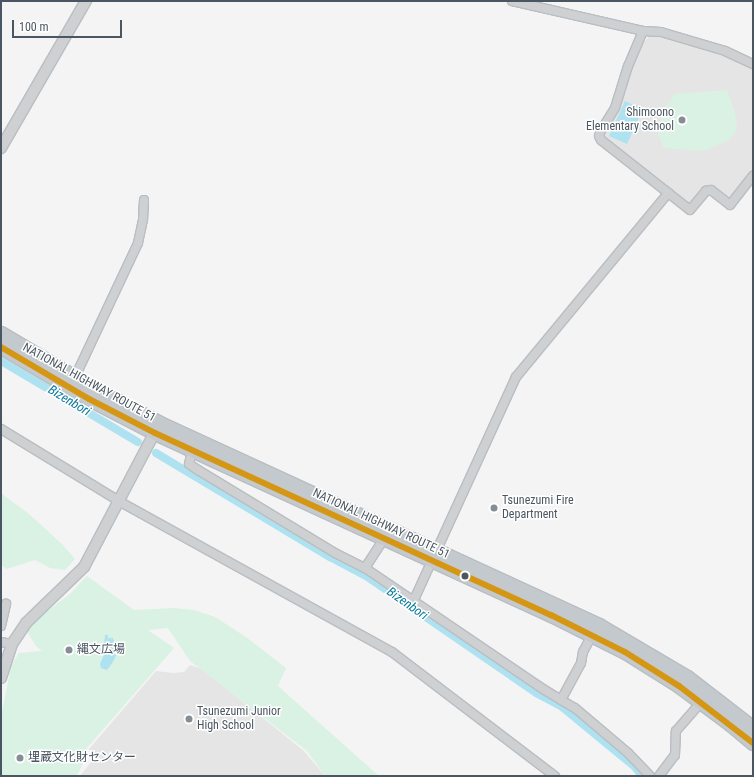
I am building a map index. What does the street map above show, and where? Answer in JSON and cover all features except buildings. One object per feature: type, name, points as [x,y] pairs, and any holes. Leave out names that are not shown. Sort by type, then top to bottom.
[{"type":"highway","name":"NATIONAL HIGHWAY ROUTE 51","points":[[1,333],[75,377],[192,451],[384,539],[435,556],[556,604],[632,643],[687,677],[753,728]]},
{"type":"highway","name":"NATIONAL HIGHWAY ROUTE 51","points":[[1,348],[83,396],[157,428],[435,556],[592,635],[652,668],[701,702],[753,743]]},
{"type":"street","points":[[1,148],[86,1]]},
{"type":"street","points":[[512,1],[642,31],[661,32],[692,40],[725,51],[753,64]]},
{"type":"street","points":[[642,31],[628,66],[615,108],[599,136],[602,140],[690,210],[706,191],[711,190],[730,204],[753,176]]},
{"type":"street","points":[[413,602],[520,372],[668,193]]},
{"type":"street","points":[[75,377],[138,243],[141,234],[144,200]]},
{"type":"street","points":[[1,678],[12,644],[26,623],[84,567],[157,428]]},
{"type":"street","points":[[1,429],[119,501],[392,652],[555,776]]},
{"type":"street","points":[[192,451],[190,464],[198,470],[329,549],[365,568],[413,602],[575,708],[622,748],[650,776]]},
{"type":"street","points":[[365,568],[384,539]]},
{"type":"street","points":[[1,626],[6,604]]},
{"type":"street","points":[[561,700],[581,663],[583,652],[592,635]]},
{"type":"street","points":[[1,642],[12,644]]},
{"type":"street","points":[[658,776],[675,755],[676,732],[701,702]]},
{"type":"shaded area","name":"Shimoono Elementary School","points":[[650,35],[666,35],[714,50],[753,67],[753,172],[730,200],[727,200],[711,187],[692,205],[689,205],[603,137],[603,132],[630,67],[639,48]]},
{"type":"shaded area","name":"Tsunezumi Junior High School","points":[[190,665],[202,669],[304,751],[325,776],[80,776],[96,756],[89,749],[156,671],[173,673],[184,672]]},
{"type":"green space","points":[[727,90],[735,113],[737,126],[735,133],[728,141],[703,151],[663,148],[657,129],[665,107],[670,102],[674,94]]},
{"type":"green space","points":[[1,493],[29,514],[62,544],[75,559],[65,570],[50,568],[35,560],[7,569],[1,565]]},
{"type":"green space","points":[[87,576],[134,610],[174,608],[194,610],[215,617],[246,637],[286,668],[278,686],[379,776],[325,776],[307,751],[190,661],[168,628],[148,630],[174,648],[87,748],[83,763],[77,776],[1,776],[1,718],[11,666],[19,653],[42,651],[36,646],[26,630],[41,616],[70,594]]},
{"type":"water","points":[[625,101],[643,109],[627,144],[609,136]]},
{"type":"water","points":[[105,635],[108,635],[108,639],[111,637],[111,640],[112,637],[115,642],[117,641],[117,653],[107,670],[101,668],[100,664],[106,650],[104,645]]},
{"type":"waterway","name":"Bizenbori","points":[[1,361],[138,442]]},
{"type":"waterway","name":"Bizenbori","points":[[156,453],[330,557],[366,576],[536,693],[562,707],[635,767],[642,776]]},
{"type":"transit line","points":[[1,347],[89,399],[155,433],[551,615],[625,652],[679,686],[753,743]]},
{"type":"place","name":"Shimoono Elementary School","points":[[682,120]]},
{"type":"place","name":"Tsunezumi Fire Department","points":[[494,508]]},
{"type":"place","name":"縄文広場","points":[[69,650]]},
{"type":"place","name":"Tsunezumi Junior High School","points":[[189,719]]},
{"type":"place","name":"埋蔵文化財センター","points":[[20,758]]}]
